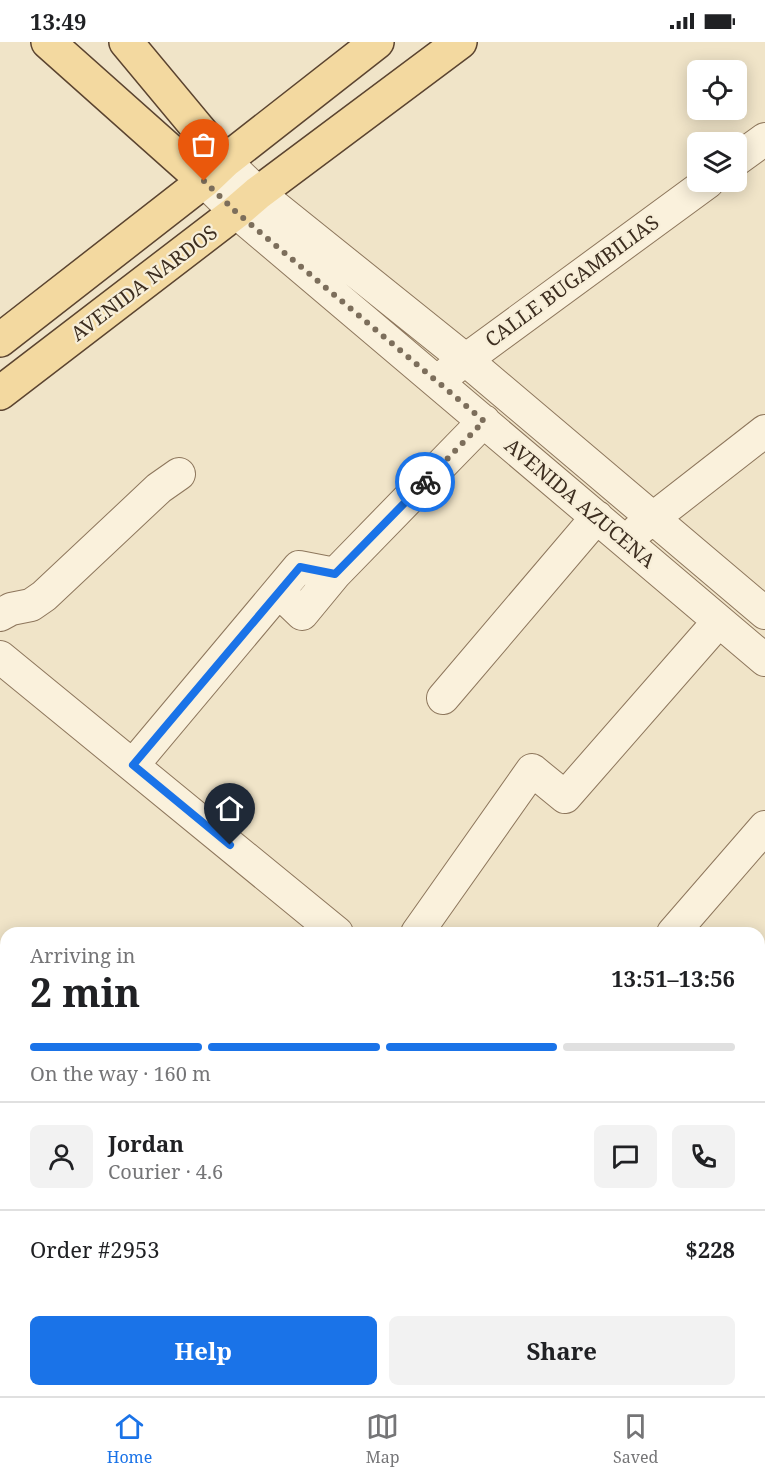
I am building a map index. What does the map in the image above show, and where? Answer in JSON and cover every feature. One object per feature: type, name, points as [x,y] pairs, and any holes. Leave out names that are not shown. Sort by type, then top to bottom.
[{"type":"main road","points":[[48,42],[214,171]]},
{"type":"main road","points":[[126,42],[214,171]]},
{"type":"main road","points":[[0,340],[377,42]]},
{"type":"main road","name":"AVENIDA NARDOS","points":[[0,393],[460,42]]},
{"type":"street","points":[[747,152],[765,139]]},
{"type":"street","name":"AVENIDA AZUCENA","points":[[214,171],[436,381],[765,660]]},
{"type":"street","name":"CALLE BUGAMBILIAS","points":[[436,381],[694,192]]},
{"type":"street","name":"AVENIDA AZUCENA","points":[[247,203],[466,360],[765,613]]},
{"type":"street","points":[[133,765],[279,592],[302,614],[335,574],[484,421]]},
{"type":"street","points":[[625,541],[765,431]]},
{"type":"street","points":[[0,615],[11,609],[31,606],[44,596],[159,488],[179,474]]},
{"type":"street","points":[[443,698],[597,517]]},
{"type":"street","points":[[421,927],[532,770],[565,797],[719,621]]},
{"type":"street","points":[[0,657],[330,927]]},
{"type":"street","points":[[678,927],[765,827]]},
{"type":"way so far","points":[[204,181],[236,212],[484,421],[425,482]]},
{"type":"route","points":[[230,845],[133,765],[300,567],[335,574],[425,482]]}]
